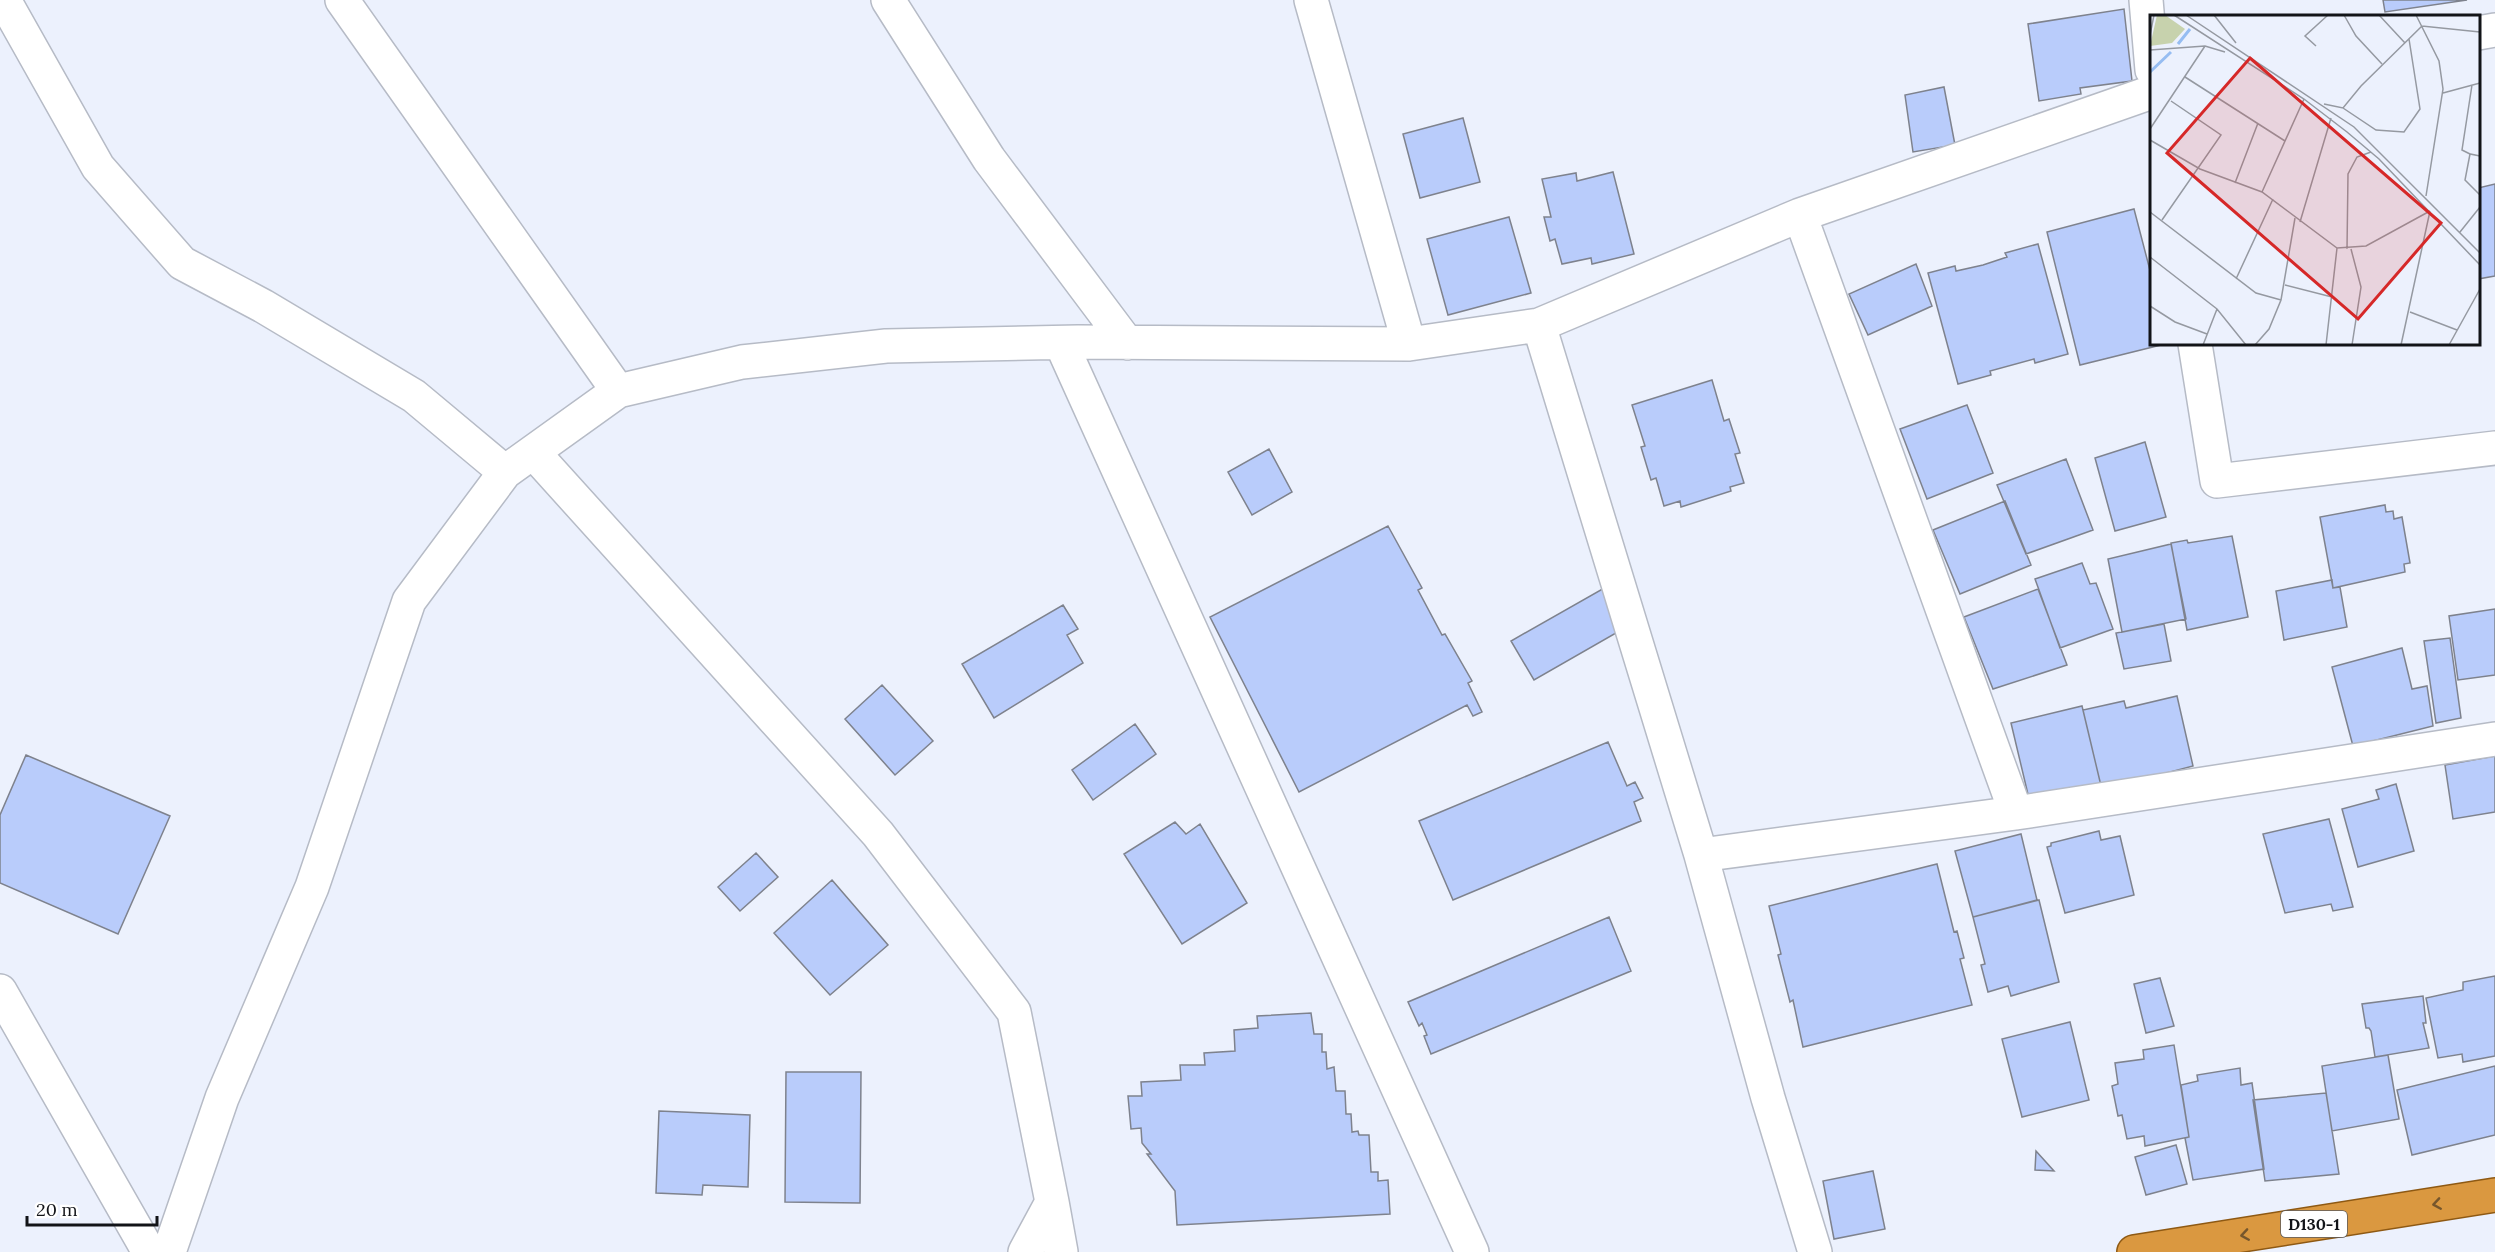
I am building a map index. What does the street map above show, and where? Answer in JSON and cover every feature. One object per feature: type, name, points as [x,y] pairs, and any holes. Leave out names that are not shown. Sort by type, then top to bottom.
[{"type":"highway","name":"D130-1","points":[[2134,1252],[2494,1195]]},
{"type":"street","points":[[4,0],[98,167],[182,263],[263,306],[414,396],[505,472]]},
{"type":"street","points":[[342,0],[618,391]]},
{"type":"street","points":[[888,0],[989,159],[1127,343]]},
{"type":"street","points":[[1311,0],[1408,344]]},
{"type":"street","points":[[2146,0],[2150,56]]},
{"type":"street","points":[[2480,33],[2495,30]]},
{"type":"street","points":[[170,1252],[222,1098],[312,886],[409,601],[505,472],[618,391],[742,362],[886,346],[1061,343],[1408,344],[1539,325],[1800,215],[2150,92]]},
{"type":"street","points":[[1800,215],[2016,813]]},
{"type":"street","points":[[1539,325],[1701,855],[1768,1098],[1815,1252]]},
{"type":"street","points":[[1061,343],[1472,1252]]},
{"type":"street","points":[[2195,345],[2217,481],[2495,448]]},
{"type":"street","points":[[534,452],[878,834],[1014,1012],[1061,1252]]},
{"type":"street","points":[[1701,855],[2016,813],[2495,739]]},
{"type":"street","points":[[0,991],[149,1252]]},
{"type":"street","points":[[1025,1252],[1052,1202]]},
{"type":"building","points":[[2383,0],[2467,0],[2385,12]]},
{"type":"building","points":[[2124,9],[2132,81],[2080,88],[2081,94],[2039,101],[2028,24]]},
{"type":"building","points":[[1944,87],[1955,145],[1913,152],[1905,95]]},
{"type":"building","points":[[1463,118],[1480,182],[1420,198],[1403,134]]},
{"type":"building","points":[[1613,172],[1634,254],[1592,264],[1591,258],[1562,264],[1555,239],[1550,241],[1544,217],[1551,217],[1542,179],[1576,173],[1577,181]]},
{"type":"building","points":[[2495,184],[2495,276],[2480,279],[2480,188]]},
{"type":"building","points":[[2134,209],[2150,270],[2150,345],[2161,345],[2080,365],[2047,232]]},
{"type":"building","points":[[1509,217],[1531,293],[1448,315],[1427,239]]},
{"type":"building","points":[[2038,244],[2068,354],[2035,363],[2034,359],[1990,371],[1991,375],[1958,384],[1928,273],[1955,266],[1956,271],[1983,265],[2007,257],[2005,253]]},
{"type":"building","points":[[1916,264],[1932,306],[1868,335],[1849,294]]},
{"type":"building","points":[[1712,380],[1724,421],[1729,419],[1740,453],[1735,454],[1744,483],[1730,487],[1731,491],[1681,507],[1680,501],[1664,506],[1656,478],[1651,480],[1641,447],[1645,446],[1632,405]]},
{"type":"building","points":[[1967,405],[1993,473],[1927,499],[1900,429]]},
{"type":"building","points":[[2145,442],[2166,517],[2115,531],[2095,458]]},
{"type":"building","points":[[1269,449],[1292,492],[1252,515],[1228,472]]},
{"type":"building","points":[[2066,459],[2093,530],[2026,554],[1997,485]]},
{"type":"building","points":[[2005,501],[2031,565],[1960,594],[1933,530]]},
{"type":"building","points":[[2385,505],[2386,512],[2393,511],[2394,519],[2402,517],[2410,563],[2404,564],[2405,572],[2333,588],[2320,517]]},
{"type":"building","points":[[1388,526],[1422,588],[1418,590],[1442,635],[1445,634],[1472,681],[1468,683],[1482,712],[1473,716],[1467,705],[1299,792],[1210,617]]},
{"type":"building","points":[[2232,536],[2248,617],[2187,630],[2171,543],[2187,540],[2188,543]]},
{"type":"building","points":[[2171,544],[2186,619],[2122,632],[2108,559]]},
{"type":"building","points":[[2082,563],[2090,584],[2096,583],[2113,629],[2060,648],[2035,579]]},
{"type":"building","points":[[2332,580],[2333,588],[2340,587],[2347,627],[2284,640],[2276,591]]},
{"type":"building","points":[[1606,587],[1630,625],[1534,680],[1511,641]]},
{"type":"building","points":[[2038,589],[2067,665],[1993,689],[1964,617]]},
{"type":"building","points":[[1063,605],[1078,629],[1067,635],[1083,663],[994,718],[962,664]]},
{"type":"building","points":[[2495,609],[2495,675],[2458,680],[2449,616]]},
{"type":"building","points":[[2164,624],[2171,661],[2124,669],[2116,633]]},
{"type":"building","points":[[2450,638],[2461,718],[2436,723],[2424,641]]},
{"type":"building","points":[[2402,648],[2412,689],[2427,686],[2433,726],[2353,746],[2332,667]]},
{"type":"building","points":[[882,685],[933,741],[895,775],[845,719]]},
{"type":"building","points":[[2177,696],[2193,766],[2102,790],[2083,710],[2124,701],[2126,708]]},
{"type":"building","points":[[2082,706],[2102,790],[2031,807],[2011,723]]},
{"type":"building","points":[[1135,724],[1156,754],[1093,800],[1072,770]]},
{"type":"building","points":[[1608,742],[1627,786],[1635,782],[1643,798],[1634,802],[1641,821],[1453,900],[1419,821]]},
{"type":"building","points":[[26,755],[170,816],[118,934],[0,883],[0,815]]},
{"type":"building","points":[[2495,756],[2495,812],[2453,819],[2445,765]]},
{"type":"building","points":[[2396,784],[2414,851],[2358,867],[2342,809],[2379,799],[2376,790]]},
{"type":"building","points":[[2329,819],[2353,907],[2333,911],[2331,904],[2285,913],[2263,834]]},
{"type":"building","points":[[1175,822],[1186,834],[1200,824],[1247,903],[1182,944],[1124,854]]},
{"type":"building","points":[[2099,831],[2101,840],[2120,836],[2134,895],[2065,913],[2047,847],[2051,846],[2051,843]]},
{"type":"building","points":[[2021,834],[2037,900],[1973,917],[1955,851]]},
{"type":"building","points":[[756,853],[778,877],[740,911],[718,887]]},
{"type":"building","points":[[1937,864],[1954,932],[1957,931],[1964,958],[1960,959],[1972,1005],[1803,1047],[1793,1000],[1790,1002],[1778,955],[1781,954],[1769,906]]},
{"type":"building","points":[[832,880],[888,945],[830,995],[774,933]]},
{"type":"building","points":[[2039,900],[2059,982],[2011,996],[2008,986],[1988,992],[1981,965],[1985,964],[1973,917]]},
{"type":"building","points":[[1609,917],[1631,971],[1431,1054],[1422,1023],[1419,1026],[1408,1002]]},
{"type":"building","points":[[2495,976],[2495,1056],[2463,1062],[2462,1054],[2438,1058],[2426,998],[2463,990],[2463,982]]},
{"type":"building","points":[[2160,978],[2174,1026],[2146,1033],[2134,984]]},
{"type":"building","points":[[2423,996],[2426,1023],[2423,1023],[2429,1048],[2375,1057],[2371,1031],[2366,1028],[2362,1004]]},
{"type":"building","points":[[1311,1013],[1314,1034],[1322,1034],[1322,1052],[1326,1052],[1327,1069],[1334,1067],[1336,1091],[1345,1091],[1346,1114],[1351,1114],[1352,1132],[1358,1131],[1359,1135],[1369,1135],[1371,1172],[1378,1172],[1378,1181],[1388,1180],[1390,1214],[1177,1225],[1175,1191],[1147,1154],[1151,1154],[1142,1143],[1141,1128],[1131,1129],[1128,1096],[1142,1096],[1141,1082],[1181,1080],[1180,1065],[1205,1065],[1204,1053],[1235,1051],[1234,1030],[1258,1028],[1257,1016]]},
{"type":"building","points":[[2070,1022],[2089,1100],[2022,1117],[2002,1039]]},
{"type":"building","points":[[2174,1045],[2189,1137],[2145,1146],[2144,1136],[2127,1139],[2122,1115],[2118,1116],[2112,1086],[2118,1084],[2115,1063],[2144,1059],[2143,1050]]},
{"type":"building","points":[[2388,1055],[2399,1119],[2332,1131],[2322,1066]]},
{"type":"building","points":[[2495,1066],[2495,1135],[2412,1155],[2397,1090]]},
{"type":"building","points":[[2240,1068],[2241,1085],[2252,1083],[2264,1169],[2193,1180],[2185,1138],[2189,1137],[2181,1085],[2198,1081],[2197,1075]]},
{"type":"building","points":[[786,1072],[861,1072],[860,1203],[785,1202]]},
{"type":"building","points":[[2326,1093],[2339,1174],[2265,1181],[2253,1100]]},
{"type":"building","points":[[659,1111],[750,1115],[748,1187],[703,1185],[702,1195],[656,1193]]},
{"type":"building","points":[[2176,1145],[2187,1184],[2146,1195],[2135,1157]]},
{"type":"building","points":[[2036,1151],[2054,1171],[2035,1170]]},
{"type":"building","points":[[1873,1171],[1885,1229],[1834,1239],[1823,1181]]}]
